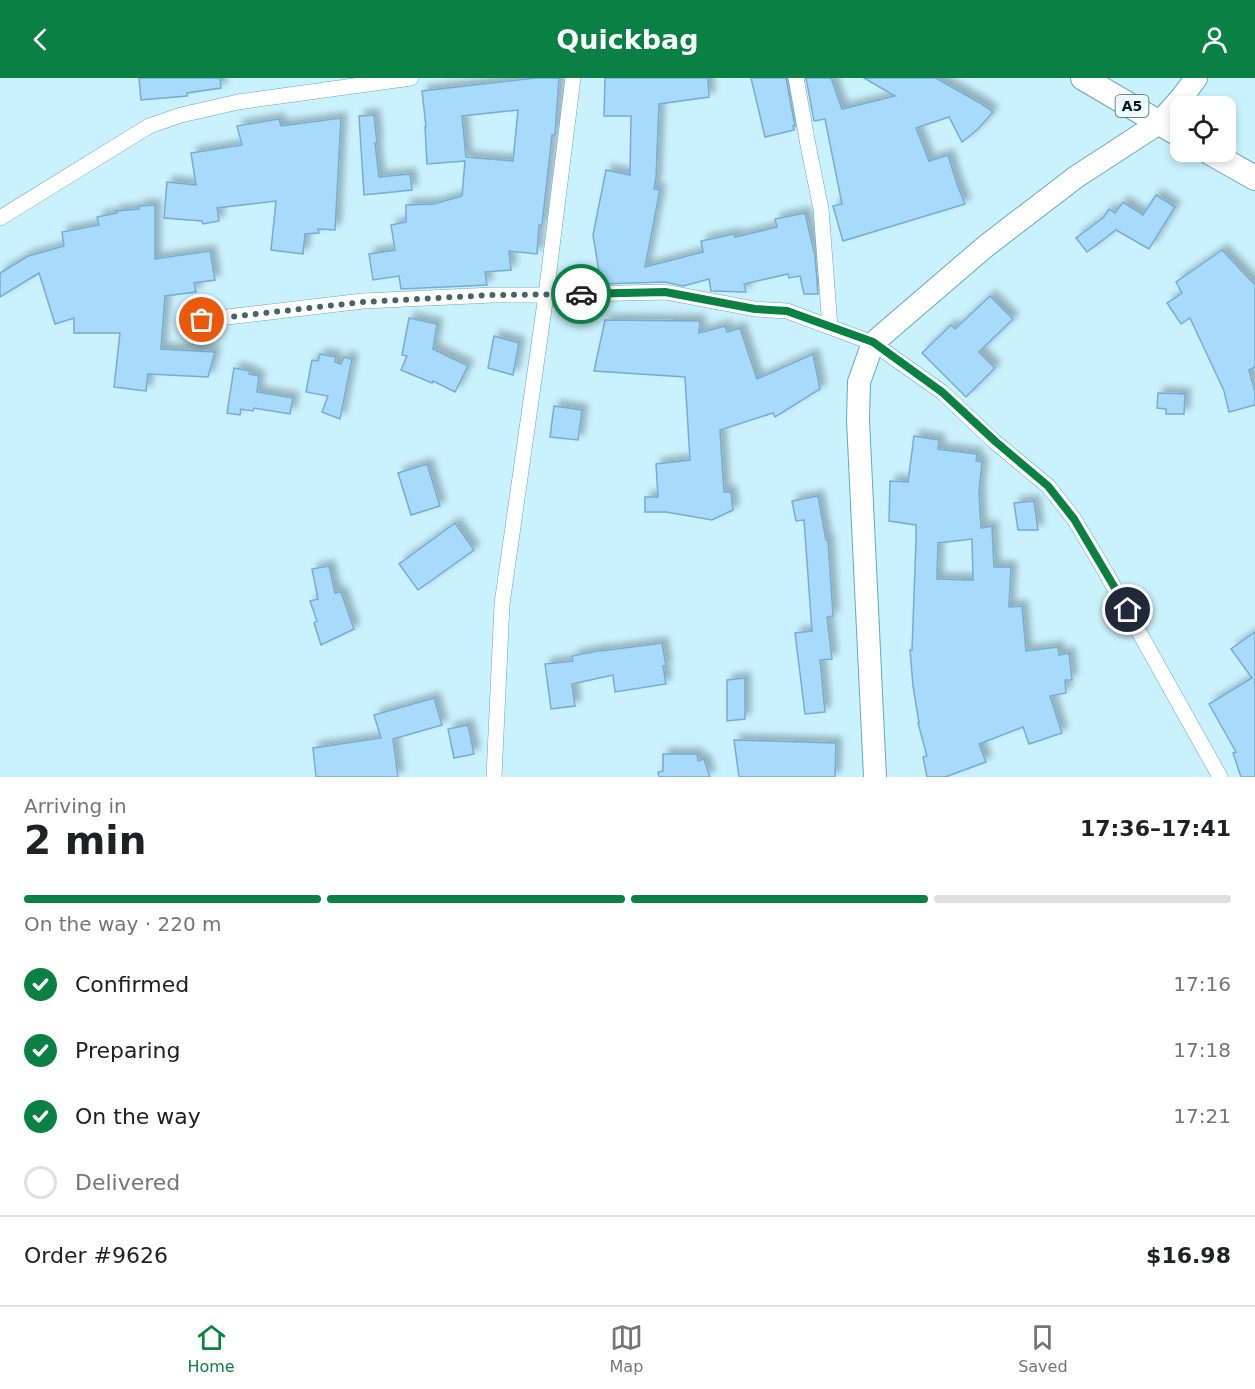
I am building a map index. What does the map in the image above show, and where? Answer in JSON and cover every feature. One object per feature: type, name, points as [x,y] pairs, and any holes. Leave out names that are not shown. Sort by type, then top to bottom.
[{"type":"main road","name":"A5","points":[[1083,78],[1170,129]]},
{"type":"main road","points":[[875,777],[858,420],[859,382],[873,342],[986,246],[1067,184],[1159,123],[1196,78]]},
{"type":"main road","points":[[1227,162],[1255,178]]},
{"type":"street","points":[[0,218],[149,126],[182,115],[318,84],[411,78]]},
{"type":"street","points":[[494,777],[502,604],[546,295],[573,78]]},
{"type":"street","points":[[796,78],[821,209],[830,327]]},
{"type":"street","points":[[202,320],[363,302],[493,295],[665,292],[755,309],[787,311],[873,342],[942,392],[1048,486],[1074,519],[1105,571],[1221,777]]},
{"type":"building","points":[[139,78],[220,78],[221,88],[187,93],[187,96],[141,100]]},
{"type":"building","points":[[535,78],[559,78],[555,135],[552,135],[537,254],[509,251],[511,270],[485,272],[487,285],[401,289],[399,276],[373,280],[369,254],[395,250],[391,225],[406,222],[406,205],[434,204],[462,196],[465,161],[427,164],[422,91]],"holes":[[[518,110],[513,161],[466,157],[462,116]]]},
{"type":"building","points":[[605,78],[708,78],[709,97],[659,104],[654,189],[660,190],[645,267],[703,252],[701,241],[734,234],[735,237],[777,227],[775,219],[805,213],[815,256],[818,294],[804,294],[800,276],[789,278],[788,274],[744,284],[746,292],[711,291],[709,279],[683,286],[665,282],[601,284],[593,235],[606,170],[630,175],[631,116],[604,116]]},
{"type":"building","points":[[751,78],[786,78],[794,130],[765,137]]},
{"type":"building","points":[[806,78],[831,78],[842,109],[895,96],[864,78],[936,78],[993,112],[962,142],[949,117],[916,128],[929,161],[948,155],[965,204],[843,241],[833,206],[842,204],[825,119],[814,121]]},
{"type":"building","points":[[374,115],[379,177],[410,174],[412,190],[364,195],[359,116]]},
{"type":"building","points":[[341,118],[335,230],[318,229],[319,233],[305,234],[303,254],[271,250],[276,201],[217,208],[219,221],[203,224],[202,221],[164,218],[167,182],[196,185],[191,153],[242,145],[237,126],[279,119],[281,126]]},
{"type":"building","points":[[1156,195],[1175,207],[1149,249],[1116,230],[1087,252],[1076,238],[1104,217],[1109,209],[1115,213],[1123,202],[1143,215]]},
{"type":"building","points":[[155,205],[155,259],[210,251],[215,280],[194,283],[196,292],[165,296],[161,349],[215,352],[208,377],[148,374],[146,391],[114,387],[120,333],[74,333],[74,318],[55,324],[39,273],[0,297],[0,273],[28,256],[64,246],[62,232],[99,225],[97,217],[117,213],[116,211]]},
{"type":"building","points":[[1222,250],[1255,285],[1255,367],[1249,370],[1255,392],[1255,405],[1229,412],[1224,391],[1190,318],[1181,324],[1167,303],[1182,293],[1176,282]]},
{"type":"building","points":[[990,296],[1013,319],[979,352],[995,368],[966,397],[922,353],[951,325],[955,329]]},
{"type":"building","points":[[409,318],[437,324],[433,349],[468,366],[455,392],[433,381],[432,383],[401,370],[407,356],[402,355]]},
{"type":"building","points":[[605,320],[700,321],[699,333],[725,326],[727,332],[740,328],[757,379],[813,354],[820,389],[775,417],[773,413],[720,430],[724,492],[731,492],[733,510],[712,520],[666,512],[645,512],[645,497],[658,497],[656,464],[690,460],[685,377],[594,371]]},
{"type":"building","points":[[494,336],[519,343],[513,375],[488,368]]},
{"type":"building","points":[[320,354],[336,357],[335,362],[341,364],[344,357],[352,359],[340,419],[322,412],[328,396],[306,392],[312,360],[318,361]]},
{"type":"building","points":[[234,368],[250,371],[249,374],[259,376],[257,392],[293,398],[290,414],[254,408],[253,411],[241,409],[240,415],[227,413]]},
{"type":"building","points":[[1158,393],[1185,394],[1184,414],[1166,414],[1166,409],[1157,408]]},
{"type":"building","points":[[554,406],[582,410],[578,440],[550,437]]},
{"type":"building","points":[[914,436],[939,440],[938,449],[977,454],[976,461],[982,462],[979,492],[981,528],[992,526],[994,567],[1011,567],[1009,607],[1022,606],[1026,651],[1058,647],[1059,655],[1069,653],[1072,680],[1065,680],[1066,693],[1050,696],[1062,733],[1029,744],[1023,727],[979,744],[986,762],[945,777],[927,777],[923,757],[927,756],[918,723],[913,686],[910,650],[912,650],[916,525],[889,521],[890,481],[908,482]],"holes":[[[972,539],[973,580],[937,579],[938,543]]]},
{"type":"building","points":[[427,464],[440,506],[411,515],[398,473]]},
{"type":"building","points":[[818,496],[826,540],[828,540],[833,616],[827,617],[832,659],[820,660],[825,712],[805,714],[795,633],[812,631],[804,520],[796,521],[792,501]]},
{"type":"building","points":[[1034,501],[1038,530],[1018,530],[1014,503]]},
{"type":"building","points":[[455,523],[474,550],[418,590],[399,564]]},
{"type":"building","points":[[329,566],[335,593],[341,592],[354,629],[321,645],[314,623],[317,621],[310,601],[318,599],[312,569]]},
{"type":"building","points":[[1255,632],[1255,777],[1241,777],[1233,753],[1236,752],[1209,704],[1252,678],[1231,649]]},
{"type":"building","points":[[662,643],[666,684],[615,692],[613,675],[572,684],[575,706],[551,709],[545,664],[573,661],[572,656],[602,650]]},
{"type":"building","points":[[745,678],[745,719],[727,721],[727,680]]},
{"type":"building","points":[[434,698],[442,725],[393,739],[398,777],[316,777],[313,748],[381,738],[374,715]]},
{"type":"building","points":[[468,725],[474,754],[454,758],[448,729]]},
{"type":"building","points":[[734,740],[836,743],[835,777],[739,777]]},
{"type":"building","points":[[663,754],[697,754],[698,761],[704,759],[710,777],[659,777],[658,772],[663,771]]},
{"type":"way so far","points":[[202,320],[363,302],[493,295],[581,294]]},
{"type":"route","points":[[581,294],[665,292],[755,309],[787,311],[873,342],[942,392],[1048,486],[1074,519],[1128,610]]}]
